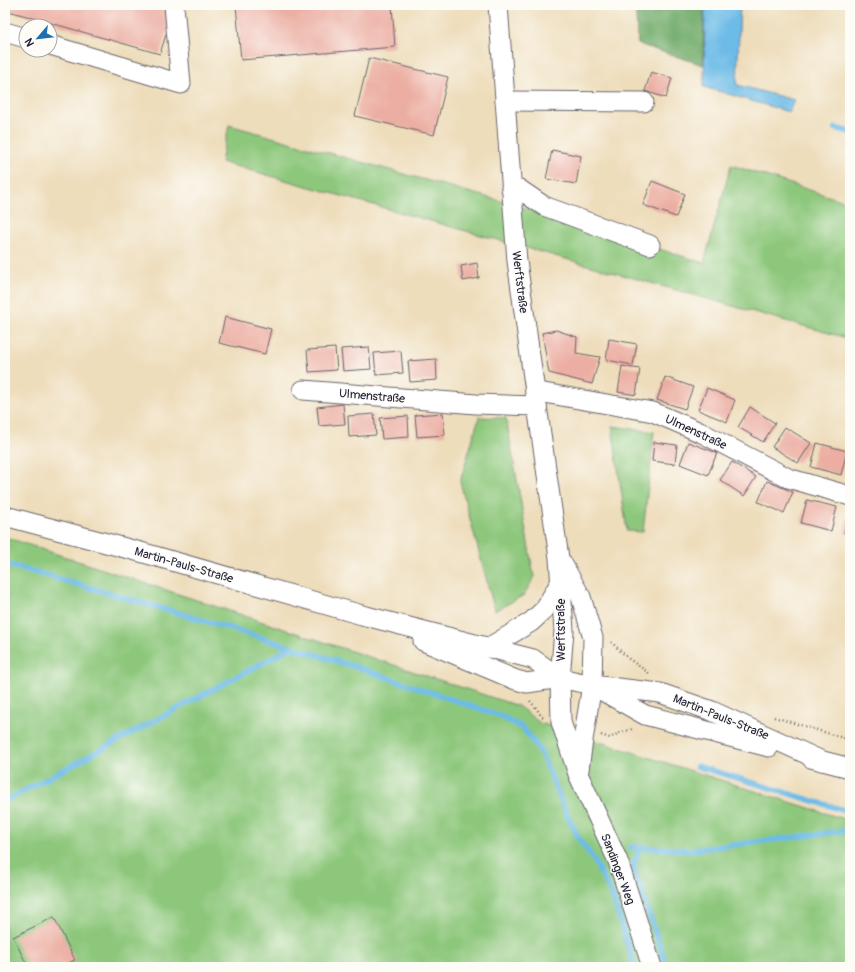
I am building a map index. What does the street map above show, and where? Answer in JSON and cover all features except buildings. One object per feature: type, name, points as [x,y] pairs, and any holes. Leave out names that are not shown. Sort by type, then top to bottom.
[{"type":"street","points":[[58,47],[181,84],[174,5]]},
{"type":"street","name":"Werftstraße","points":[[498,5],[517,261],[559,558],[564,631],[560,678]]},
{"type":"street","points":[[5,32],[18,36]]},
{"type":"street","points":[[505,101],[644,102]]},
{"type":"street","points":[[512,188],[519,189],[544,206],[650,245]]},
{"type":"street","name":"Ulmenstraße","points":[[303,390],[476,404],[536,399],[544,392],[653,412],[702,433],[788,478],[850,496]]},
{"type":"street","name":"Martin-Pauls-Straße","points":[[5,516],[144,553],[362,615],[533,659],[560,678],[592,686],[660,693],[712,711],[822,761]]},
{"type":"street","name":"Werftstraße","points":[[559,558],[581,597],[593,638],[592,686]]},
{"type":"street","name":"Werftstraße","points":[[488,648],[531,622],[544,610],[561,581]]},
{"type":"street","name":"Martin-Pauls-Straße","points":[[362,615],[516,680],[527,683],[560,678]]},
{"type":"street","name":"Sandinger Weg","points":[[560,678],[561,722],[578,774],[618,861],[652,967]]},
{"type":"street","points":[[578,774],[592,686]]},
{"type":"street","name":"Martin-Pauls-Straße","points":[[592,686],[645,715],[850,768]]},
{"type":"path","points":[[607,638],[629,660],[653,675]]},
{"type":"green space","points":[[635,5],[704,5],[703,65],[638,44]]},
{"type":"green space","points":[[229,125],[547,214],[704,263],[731,165],[850,203],[850,339],[221,162]]},
{"type":"green space","points":[[479,417],[506,418],[534,577],[524,595],[495,611],[460,482]]},
{"type":"green space","points":[[612,426],[654,432],[643,532],[627,531]]},
{"type":"green space","points":[[5,537],[518,706],[540,723],[850,821],[850,967],[5,967]]},
{"type":"water","points":[[705,5],[740,5],[737,85],[794,100],[789,112],[704,87]]},
{"type":"waterway","points":[[835,128],[850,132]]},
{"type":"waterway","points":[[5,564],[216,624],[353,666],[501,716],[523,728],[540,751],[569,819],[579,839],[592,857],[612,895],[635,967]]},
{"type":"waterway","points":[[5,801],[292,647]]},
{"type":"waterway","points":[[697,766],[850,812]]},
{"type":"waterway","points":[[630,847],[691,850],[850,830]]},
{"type":"waterway","points":[[640,847],[633,866],[667,967]]}]
